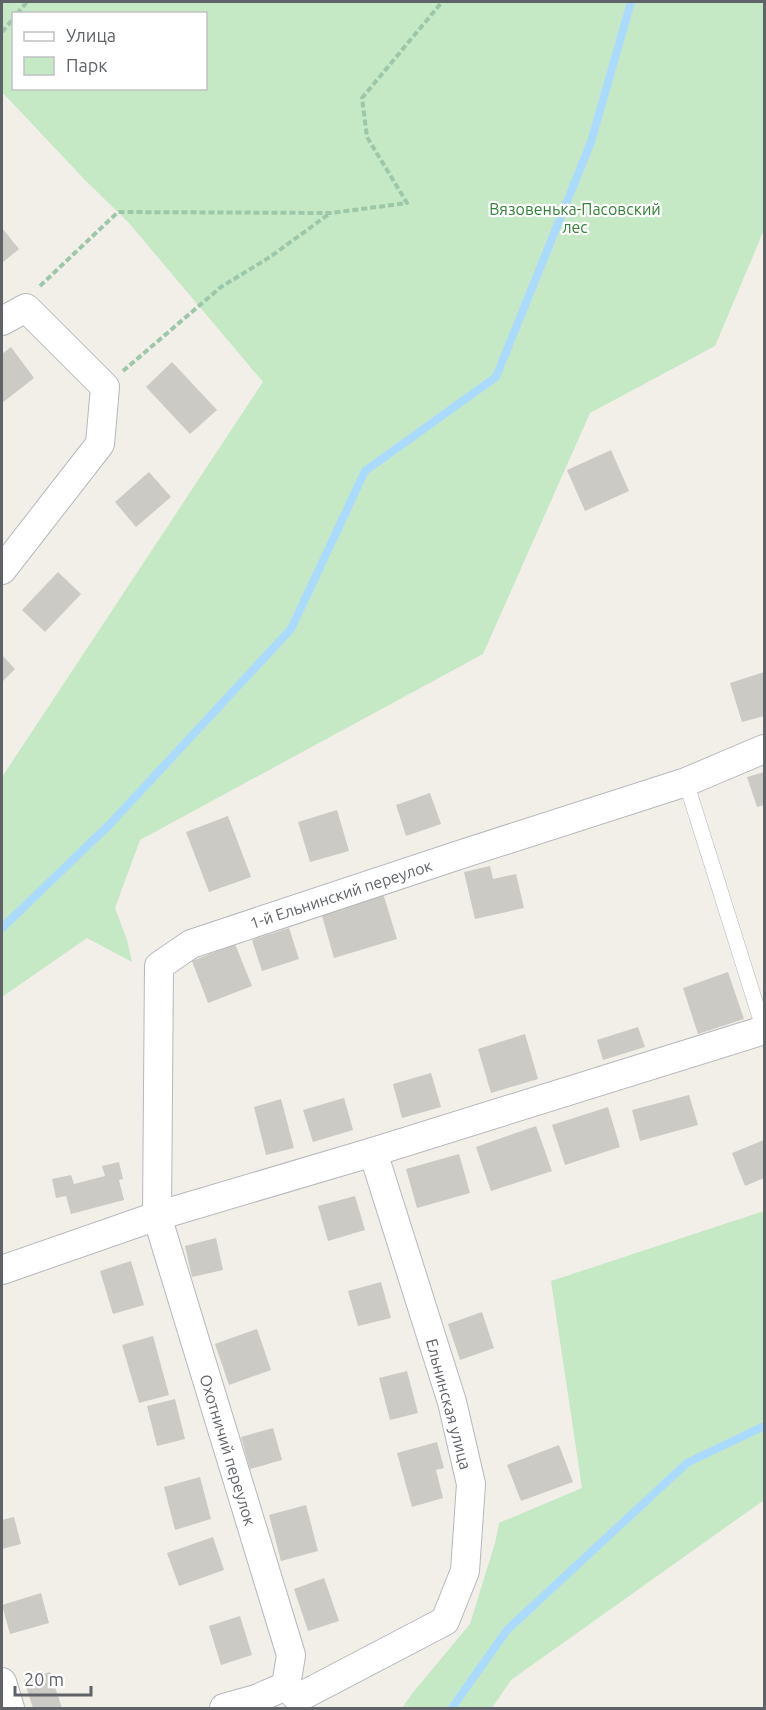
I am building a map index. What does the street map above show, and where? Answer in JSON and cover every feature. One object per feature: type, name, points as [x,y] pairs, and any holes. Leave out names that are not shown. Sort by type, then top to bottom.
[{"type":"street","points":[[2,570],[100,444],[105,387],[14,315]]},
{"type":"street","name":"1-й Ельнинский переулок","points":[[156,1216],[159,966],[191,944],[686,782],[765,749]]},
{"type":"street","points":[[2,1270],[156,1216],[373,1152],[764,1030]]},
{"type":"street","name":"Ельнинская улица","points":[[286,1686],[298,1698],[445,1621],[465,1571],[471,1484],[452,1401],[373,1152]]},
{"type":"street","name":"Охотничий переулок","points":[[156,1216],[291,1655],[286,1686]]},
{"type":"street","points":[[2,1682],[10,1708]]},
{"type":"street","points":[[224,1708],[256,1699],[286,1686]]},
{"type":"lane","points":[[686,782],[764,1030]]},
{"type":"path","points":[[14,315],[34,292],[118,212],[331,213],[407,203],[367,137],[362,98],[442,2]]},
{"type":"path","points":[[2,32],[12,20]]},
{"type":"path","points":[[105,387],[221,287],[270,257],[331,213]]},
{"type":"green space","name":"Вязовенька-Пасовский лес","points":[[2,2],[764,2],[764,230],[715,346],[590,413],[483,654],[140,840],[115,908],[127,940],[132,962],[87,938],[2,997],[2,777],[263,382],[129,223],[2,92]]},
{"type":"green space","points":[[764,1211],[764,1500],[511,1680],[492,1708],[402,1708],[470,1624],[499,1523],[582,1488],[551,1281]]},
{"type":"building","points":[[2,228],[19,249],[2,263]]},
{"type":"building","points":[[11,347],[34,378],[2,403],[2,354]]},
{"type":"building","points":[[172,362],[217,410],[190,434],[146,387]]},
{"type":"building","points":[[611,450],[629,491],[585,511],[567,470]]},
{"type":"building","points":[[149,472],[171,497],[136,527],[115,502]]},
{"type":"building","points":[[58,572],[81,594],[45,632],[22,610]]},
{"type":"building","points":[[2,655],[15,669],[2,682]]},
{"type":"building","points":[[764,672],[764,716],[742,722],[730,683]]},
{"type":"building","points":[[764,772],[764,805],[757,807],[747,777]]},
{"type":"building","points":[[430,793],[441,824],[406,836],[396,805]]},
{"type":"building","points":[[337,810],[349,851],[310,862],[298,822]]},
{"type":"building","points":[[228,816],[251,877],[209,892],[186,832]]},
{"type":"building","points":[[490,866],[493,879],[516,874],[524,908],[475,919],[464,872]]},
{"type":"building","points":[[383,893],[397,939],[334,958],[321,912]]},
{"type":"building","points":[[289,928],[299,959],[262,971],[252,940]]},
{"type":"building","points":[[235,944],[252,986],[208,1003],[192,961]]},
{"type":"building","points":[[728,972],[744,1019],[698,1034],[683,988]]},
{"type":"building","points":[[638,1027],[645,1047],[603,1060],[597,1040]]},
{"type":"building","points":[[525,1034],[538,1079],[491,1093],[478,1049]]},
{"type":"building","points":[[431,1073],[441,1107],[402,1118],[393,1084]]},
{"type":"building","points":[[689,1095],[698,1125],[640,1141],[632,1110]]},
{"type":"building","points":[[344,1098],[353,1130],[313,1142],[303,1110]]},
{"type":"building","points":[[281,1099],[294,1148],[266,1155],[254,1107]]},
{"type":"building","points":[[608,1107],[620,1147],[565,1165],[552,1125]]},
{"type":"building","points":[[536,1126],[552,1171],[491,1191],[476,1147]]},
{"type":"building","points":[[764,1140],[764,1178],[745,1186],[732,1153]]},
{"type":"building","points":[[459,1154],[470,1193],[417,1208],[406,1169]]},
{"type":"building","points":[[119,1162],[123,1179],[119,1180],[124,1200],[71,1214],[66,1196],[56,1198],[52,1179],[71,1175],[74,1184],[105,1176],[102,1166]]},
{"type":"building","points":[[355,1196],[365,1230],[328,1241],[318,1206]]},
{"type":"building","points":[[216,1238],[223,1270],[192,1277],[185,1246]]},
{"type":"building","points":[[131,1261],[144,1305],[113,1314],[100,1271]]},
{"type":"building","points":[[381,1282],[391,1318],[358,1326],[348,1291]]},
{"type":"building","points":[[482,1312],[494,1348],[460,1360],[448,1324]]},
{"type":"building","points":[[257,1329],[271,1370],[229,1385],[215,1344]]},
{"type":"building","points":[[153,1336],[169,1395],[139,1403],[122,1345]]},
{"type":"building","points":[[407,1371],[418,1413],[390,1420],[379,1378]]},
{"type":"building","points":[[175,1399],[185,1439],[157,1446],[147,1406]]},
{"type":"building","points":[[273,1428],[282,1460],[250,1469],[241,1437]]},
{"type":"building","points":[[437,1442],[444,1468],[436,1470],[443,1498],[412,1507],[397,1453]]},
{"type":"building","points":[[559,1445],[573,1482],[521,1501],[507,1465]]},
{"type":"building","points":[[200,1477],[211,1519],[175,1530],[164,1487]]},
{"type":"building","points":[[306,1505],[318,1551],[281,1561],[269,1515]]},
{"type":"building","points":[[14,1517],[21,1544],[2,1549],[2,1520]]},
{"type":"building","points":[[213,1537],[224,1570],[179,1586],[167,1553]]},
{"type":"building","points":[[324,1578],[339,1621],[308,1631],[294,1589]]},
{"type":"building","points":[[41,1593],[49,1623],[10,1634],[2,1605]]},
{"type":"building","points":[[240,1616],[252,1655],[221,1665],[209,1626]]},
{"type":"building","points":[[50,1672],[62,1708],[33,1708],[24,1680]]},
{"type":"waterway","points":[[2,928],[110,824],[291,629],[365,471],[496,377],[591,142],[631,2]]},
{"type":"waterway","points":[[452,1708],[507,1630],[687,1463],[764,1426]]}]
